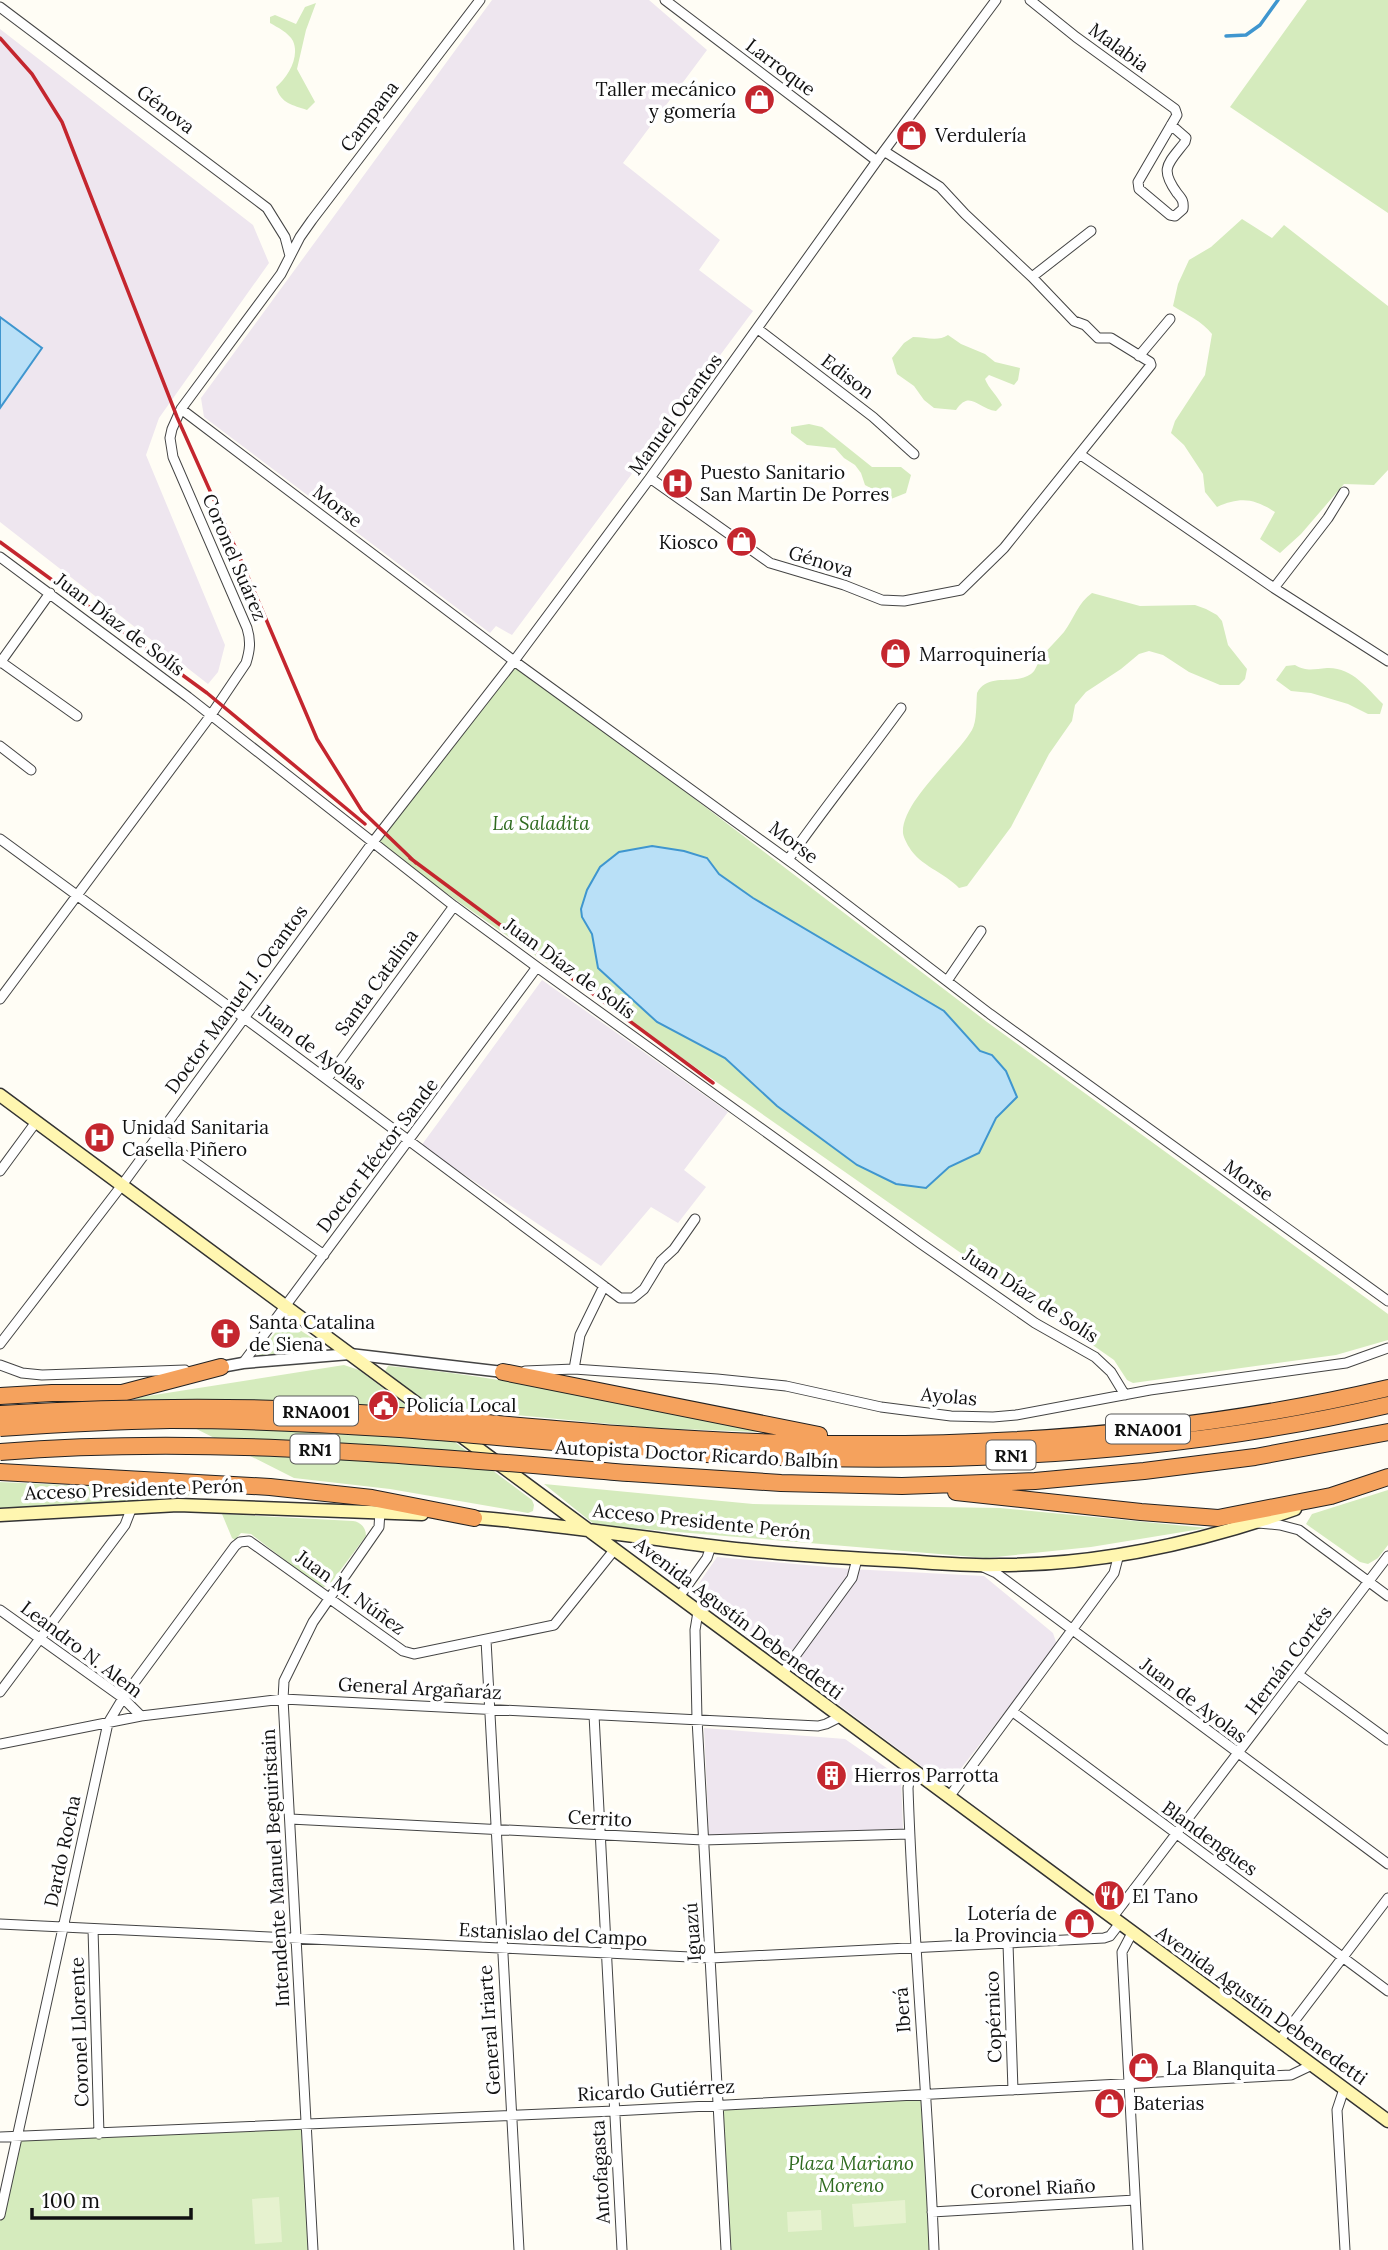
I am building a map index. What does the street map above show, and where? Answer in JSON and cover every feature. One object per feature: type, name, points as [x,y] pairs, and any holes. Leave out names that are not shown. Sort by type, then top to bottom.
[{"type":"highway","points":[[0,1396],[122,1393],[221,1367]]},
{"type":"highway","points":[[503,1372],[798,1432],[905,1444]]},
{"type":"highway","name":"RNA001","points":[[0,1414],[89,1409],[284,1410],[344,1412],[631,1442],[905,1444],[1050,1438],[1136,1431],[1213,1422],[1388,1388]]},
{"type":"highway","name":"Autopista Doctor Ricardo Balbín","points":[[0,1429],[171,1420],[324,1424],[631,1442],[790,1458],[1005,1455],[1099,1449],[1207,1437],[1388,1405]]},
{"type":"highway","name":"Autopista Doctor Ricardo Balbín","points":[[0,1452],[169,1446],[295,1448],[781,1483],[902,1486],[1035,1481],[1144,1471],[1305,1449],[1388,1432]]},
{"type":"highway","points":[[0,1472],[227,1484],[372,1498],[474,1518]]},
{"type":"highway","name":"Acceso Presidente Perón","points":[[1331,1496],[1388,1477]]},
{"type":"highway","points":[[902,1486],[1141,1513],[1218,1518],[1331,1496]]},
{"type":"main road","name":"Avenida Agustín Debenedetti","points":[[0,1095],[1388,2121]]},
{"type":"main road","name":"Acceso Presidente Perón","points":[[0,1515],[132,1507],[202,1506],[380,1511],[474,1518],[711,1546],[857,1559],[979,1565],[1048,1562],[1119,1554],[1166,1545],[1254,1523],[1331,1496]]},
{"type":"street","name":"Campana","points":[[290,256],[312,220],[480,0]]},
{"type":"street","name":"Larroque","points":[[665,0],[877,161]]},
{"type":"street","name":"Manuel Ocantos","points":[[373,842],[514,661],[650,478],[884,151],[996,0]]},
{"type":"street","name":"Malabia","points":[[1030,0],[1175,109],[1177,115],[1171,125],[1138,186],[1170,215],[1175,216],[1183,209],[1184,202],[1168,180],[1168,164],[1186,138],[1171,125]]},
{"type":"street","name":"Génova","points":[[0,7],[267,208],[285,237],[290,256]]},
{"type":"street","points":[[884,151],[940,187],[1074,321],[1085,325],[1098,338],[1111,338],[1150,362],[1151,365],[1081,455],[1388,662]]},
{"type":"street","points":[[1032,277],[1091,231]]},
{"type":"street","name":"Coronel Suárez","points":[[0,999],[211,715],[246,663],[250,638],[173,457],[170,438],[181,409],[281,274],[290,256]]},
{"type":"street","points":[[1139,356],[1170,319]]},
{"type":"street","name":"Edison","points":[[758,329],[873,417],[914,454]]},
{"type":"street","name":"Morse","points":[[181,409],[514,661],[788,860],[947,981],[1388,1301]]},
{"type":"street","name":"Génova","points":[[650,478],[770,563],[844,585],[882,600],[904,601],[961,590],[969,584],[1004,548],[1081,455]]},
{"type":"street","points":[[1274,587],[1345,492]]},
{"type":"street","name":"Juan Díaz de Solís","points":[[0,556],[537,967],[1035,1323],[1096,1357],[1111,1372],[1125,1395]]},
{"type":"street","points":[[50,593],[1,663],[77,716]]},
{"type":"street","points":[[788,860],[821,812],[901,708]]},
{"type":"street","points":[[0,747],[31,770]]},
{"type":"street","name":"Juan de Ayolas","points":[[0,839],[620,1297],[627,1299],[645,1289],[661,1261],[674,1249],[695,1219]]},
{"type":"street","name":"Doctor Manuel J. Ocantos","points":[[0,1343],[122,1185],[373,842]]},
{"type":"street","name":"Santa Catalina","points":[[327,1079],[454,905]]},
{"type":"street","points":[[947,981],[981,931]]},
{"type":"street","name":"Doctor Héctor Sande","points":[[243,1363],[537,967]]},
{"type":"street","points":[[0,1171],[36,1122]]},
{"type":"street","points":[[158,1136],[324,1255]]},
{"type":"street","points":[[574,1369],[580,1335],[604,1286]]},
{"type":"street","name":"Ayolas","points":[[503,1372],[574,1369],[717,1378],[786,1386],[881,1407],[951,1416],[993,1417],[1346,1363],[1388,1348]]},
{"type":"street","points":[[0,1365],[22,1373],[42,1376],[221,1367],[350,1354],[503,1372]]},
{"type":"street","points":[[0,1692],[125,1525],[132,1507]]},
{"type":"street","name":"Intendente Manuel Beguiristain","points":[[313,2250],[284,1681],[313,1622],[379,1527],[380,1511]]},
{"type":"street","points":[[1254,1523],[1280,1525],[1299,1531],[1388,1596]]},
{"type":"street","name":"Juan M. Núñez","points":[[249,1541],[408,1654],[554,1625],[615,1549]]},
{"type":"street","name":"Dardo Rocha","points":[[0,2215],[108,1723],[123,1698],[235,1546],[249,1541]]},
{"type":"street","points":[[679,1597],[707,1558],[711,1546]]},
{"type":"street","points":[[949,1797],[1114,1573],[1119,1554]]},
{"type":"street","name":"Hernán Cortés","points":[[1104,1938],[1110,1936],[1116,1921],[1176,1835],[1388,1556]]},
{"type":"street","points":[[782,1674],[852,1578],[857,1559]]},
{"type":"street","name":"Juan de Ayolas","points":[[979,1565],[996,1573],[1388,1864]]},
{"type":"street","name":"Leandro N. Alem","points":[[0,1609],[123,1698],[141,1716]]},
{"type":"street","name":"Iguazú","points":[[698,1612],[695,1630],[697,1719],[726,2250]]},
{"type":"street","name":"General Iriarte","points":[[486,1640],[519,2250]]},
{"type":"street","points":[[1299,1675],[1388,1740]]},
{"type":"street","name":"General Argañaráz","points":[[0,1744],[141,1716],[283,1699],[818,1726],[840,1717]]},
{"type":"street","name":"Blandengues","points":[[1013,1712],[1388,1991]]},
{"type":"street","name":"Antofagasta","points":[[594,1715],[622,2250]]},
{"type":"street","name":"Iberá","points":[[911,1769],[908,1788],[909,1834],[934,2250]]},
{"type":"street","name":"Cerrito","points":[[290,1819],[703,1840],[909,1834]]},
{"type":"street","points":[[1279,2041],[1388,1898]]},
{"type":"street","name":"Estanislao del Campo","points":[[0,1924],[712,1958],[1104,1938]]},
{"type":"street","name":"Coronel Llorente","points":[[93,1929],[99,2134]]},
{"type":"street","points":[[1132,1933],[1122,1952],[1138,2250]]},
{"type":"street","name":"Copérnico","points":[[1008,1944],[1013,2090]]},
{"type":"street","name":"Ricardo Gutiérrez","points":[[0,2137],[306,2125],[1131,2084],[1291,2075],[1312,2065]]},
{"type":"street","points":[[1343,2089],[1337,2110],[1345,2250]]},
{"type":"street","name":"Coronel Riaño","points":[[932,2212],[1135,2200]]},
{"type":"shaded area","points":[[492,0],[649,0],[707,50],[623,163],[720,240],[699,270],[753,311],[512,635],[496,626],[490,633],[204,417],[201,398]]},
{"type":"shaded area","points":[[0,29],[253,225],[269,263],[159,418],[146,455],[225,645],[218,672],[208,684],[0,522],[0,408],[42,349],[0,317]]},
{"type":"shaded area","points":[[542,980],[728,1112],[684,1170],[706,1187],[678,1223],[651,1207],[601,1266],[421,1146]]},
{"type":"shaded area","points":[[717,1557],[851,1569],[984,1576],[1053,1633],[1057,1645],[952,1780],[940,1780],[697,1599],[693,1592]]},
{"type":"shaded area","name":"Hierros Parrotta","points":[[704,1728],[845,1739],[901,1778],[903,1829],[709,1836]]},
{"type":"green space","points":[[1307,0],[1388,0],[1388,213],[1230,107]]},
{"type":"green space","points":[[316,3],[306,30],[297,69],[315,102],[307,110],[288,103],[278,93],[276,87],[292,66],[295,47],[289,35],[270,23],[270,17],[275,15],[296,24],[305,7]]},
{"type":"green space","points":[[1242,219],[1272,238],[1284,225],[1388,306],[1388,470],[1374,485],[1344,484],[1301,534],[1280,553],[1260,539],[1275,512],[1246,500],[1217,507],[1205,492],[1203,474],[1184,445],[1171,433],[1175,421],[1205,375],[1212,334],[1199,322],[1173,306],[1178,284],[1189,260],[1211,247]]},
{"type":"green space","points":[[948,335],[995,362],[1020,368],[1018,380],[1014,385],[989,375],[985,379],[1002,405],[996,411],[970,401],[961,404],[956,410],[934,408],[914,386],[897,374],[892,358],[904,343],[913,337],[936,339]]},
{"type":"green space","points":[[809,424],[822,427],[872,467],[901,467],[911,475],[906,493],[891,499],[865,485],[855,465],[835,448],[807,445],[791,433],[791,427]]},
{"type":"green space","points":[[1092,593],[1140,606],[1195,605],[1217,615],[1222,621],[1228,645],[1247,669],[1245,679],[1239,685],[1220,685],[1189,672],[1163,655],[1149,651],[1139,654],[1086,692],[1075,705],[1072,721],[1049,754],[1011,827],[967,886],[959,888],[914,854],[907,844],[903,834],[911,807],[972,730],[976,717],[977,693],[982,687],[994,681],[1017,679],[1033,673],[1042,656],[1064,632],[1080,606]]},
{"type":"green space","name":"La Saladita","points":[[514,661],[987,1022],[1388,1314],[1388,1340],[1336,1355],[1133,1383],[1127,1380],[1114,1360],[373,842]]},
{"type":"green space","points":[[1295,665],[1307,669],[1336,669],[1351,675],[1383,704],[1380,714],[1368,714],[1348,704],[1311,693],[1291,691],[1276,680],[1286,666]]},
{"type":"green space","points":[[283,1322],[320,1343],[317,1349],[258,1356]]},
{"type":"green space","points":[[344,1365],[359,1370],[532,1500],[533,1511],[528,1513],[390,1489],[294,1478],[135,1398]]},
{"type":"green space","points":[[388,1366],[536,1386],[781,1433],[652,1428],[433,1407],[385,1371]]},
{"type":"green space","points":[[0,1482],[214,1492],[140,1502],[0,1509]]},
{"type":"green space","points":[[544,1484],[753,1504],[1000,1508],[1207,1528],[1091,1547],[986,1558],[595,1525]]},
{"type":"green space","points":[[1388,1490],[1388,1545],[1378,1558],[1368,1564],[1360,1562],[1306,1524],[1312,1514]]},
{"type":"green space","points":[[222,1514],[353,1521],[362,1526],[366,1536],[330,1584],[324,1587],[318,1586],[251,1534],[241,1533],[235,1540],[232,1538]]},
{"type":"green space","name":"Plaza Mariano Moreno","points":[[926,2095],[934,2250],[726,2250],[718,2104]]},
{"type":"green space","points":[[306,2125],[313,2250],[0,2250],[0,2215],[17,2137]]},
{"type":"green space","points":[[279,2197],[282,2242],[255,2244],[252,2199]]},
{"type":"green space","points":[[905,2200],[906,2223],[854,2227],[852,2204]]},
{"type":"green space","points":[[821,2210],[822,2230],[788,2232],[787,2212]]},
{"type":"water","points":[[0,317],[42,348],[0,408]]},
{"type":"water","points":[[652,846],[707,858],[719,874],[753,898],[944,1011],[980,1051],[992,1055],[1006,1071],[1017,1097],[996,1118],[979,1153],[949,1167],[926,1188],[896,1184],[857,1165],[777,1106],[725,1058],[657,1022],[598,968],[592,934],[582,917],[581,909],[587,890],[600,867],[619,852]]},
{"type":"waterway","points":[[1226,36],[1246,35],[1260,25],[1278,0]]},
{"type":"railway","points":[[0,38],[32,74],[62,122],[177,417],[317,739],[362,811],[416,863]]},
{"type":"railway","points":[[0,542],[207,693],[365,824]]},
{"type":"railway","points":[[410,858],[713,1083]]},
{"type":"place","name":"Taller mecánico y gomería","points":[[759,100]]},
{"type":"place","name":"Verdulería","points":[[912,135]]},
{"type":"place","name":"Puesto Sanitario San Martin De Porres","points":[[677,483]]},
{"type":"place","name":"Kiosco","points":[[741,542]]},
{"type":"place","name":"Marroquinería","points":[[896,654]]},
{"type":"place","name":"Unidad Sanitaria Casella Piñero","points":[[99,1138]]},
{"type":"place","name":"Santa Catalina de Siena","points":[[226,1333]]},
{"type":"place","name":"Policía Local","points":[[383,1405]]},
{"type":"place","name":"Hierros Parrotta","points":[[831,1775]]},
{"type":"place","name":"El Tano","points":[[1109,1896]]},
{"type":"place","name":"Lotería de la Provincia","points":[[1080,1924]]},
{"type":"place","name":"La Blanquita","points":[[1143,2068]]},
{"type":"place","name":"Baterias","points":[[1110,2103]]}]
